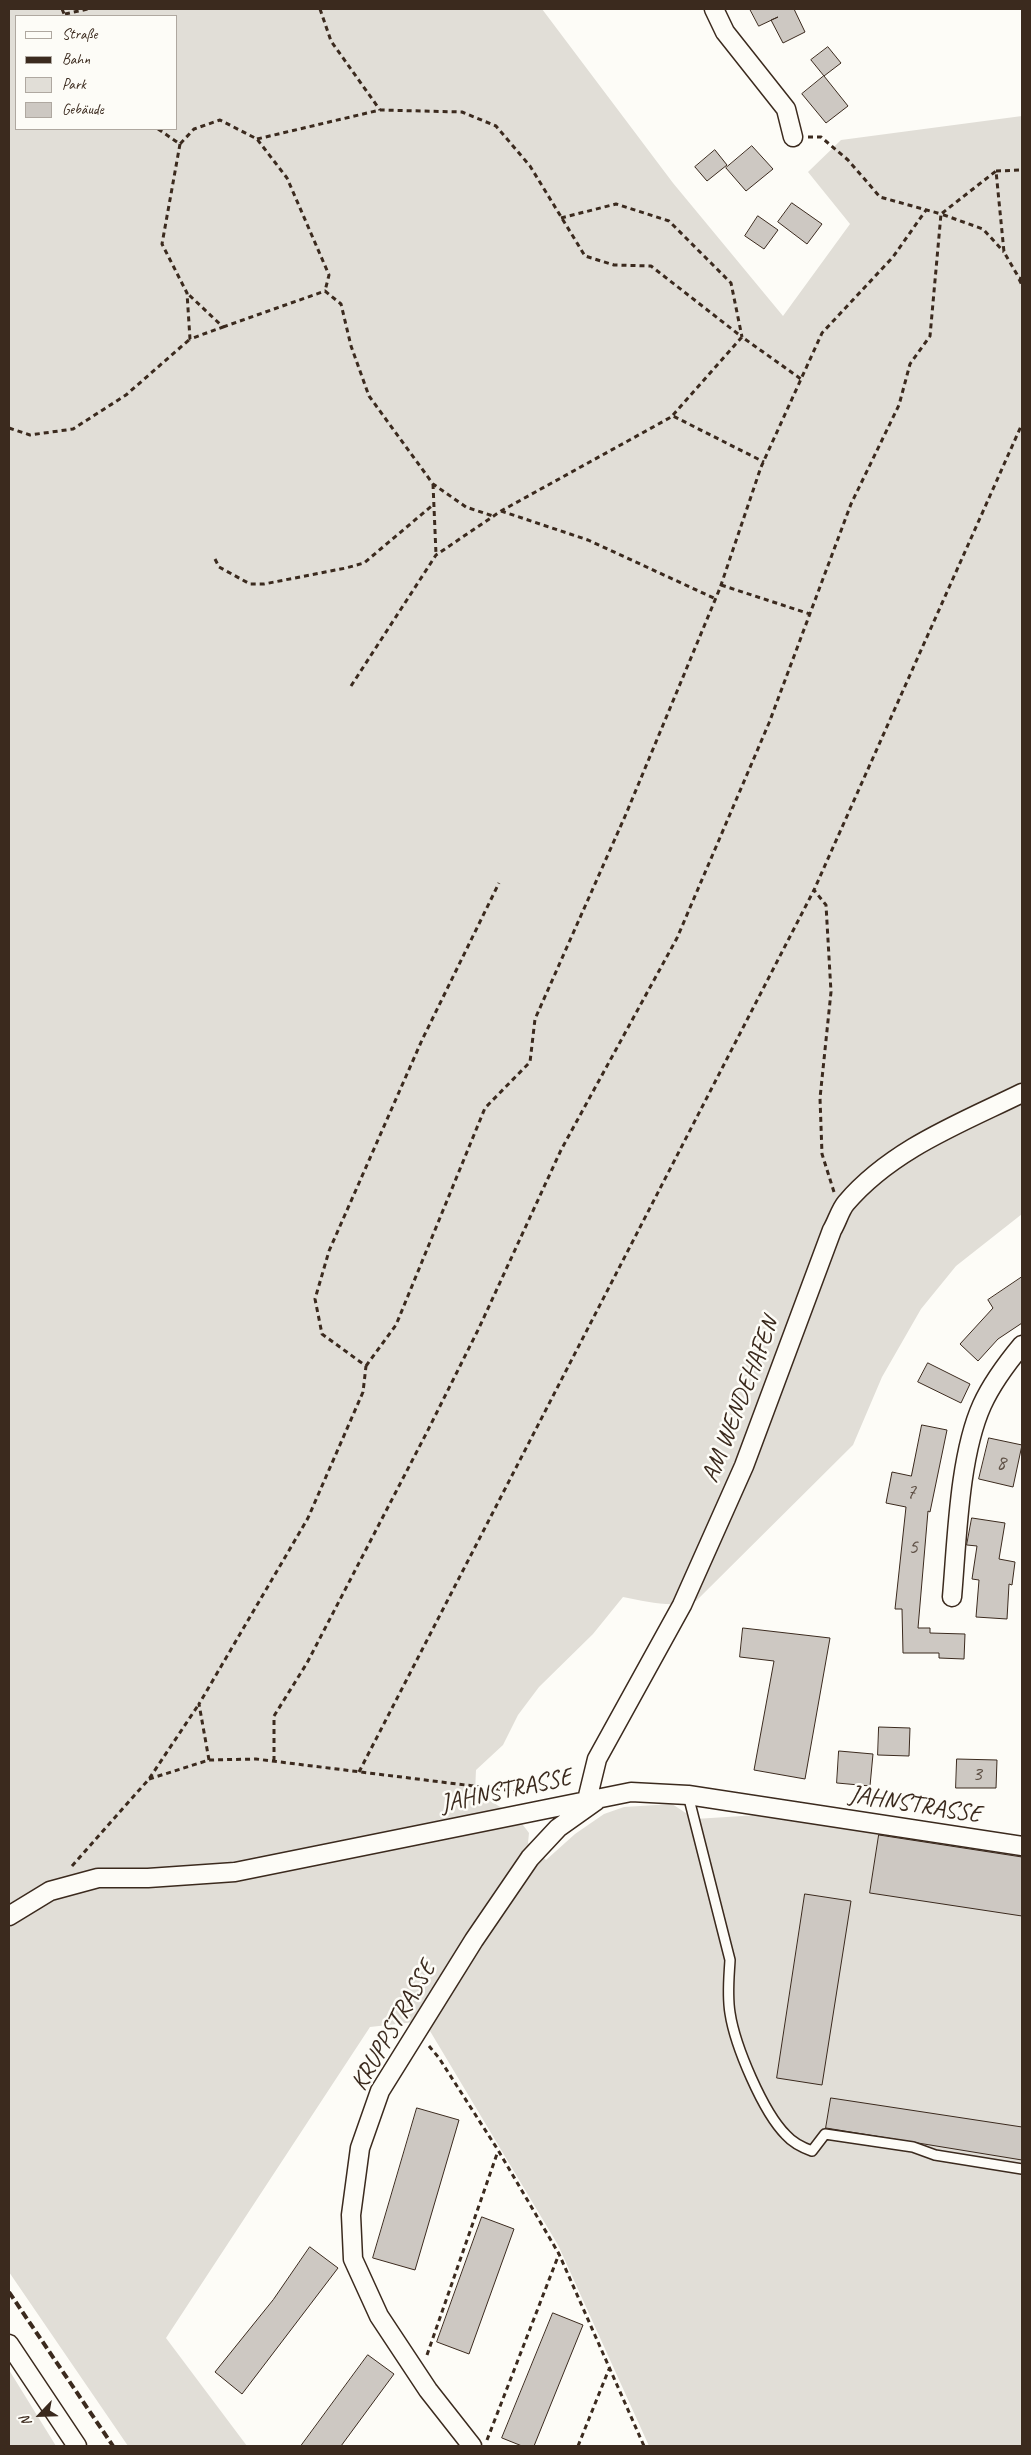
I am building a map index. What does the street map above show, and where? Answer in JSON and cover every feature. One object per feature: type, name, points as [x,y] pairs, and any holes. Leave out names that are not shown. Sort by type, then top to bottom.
[{"type":"street","points":[[714,9],[725,32],[786,109],[793,137]]},
{"type":"street","name":"AM WENDEHAFEN","points":[[594,1799],[597,1759],[682,1605],[744,1466],[845,1204],[878,1172],[920,1143],[1022,1093]]},
{"type":"street","points":[[952,1597],[966,1460],[982,1406],[998,1377],[1022,1345]]},
{"type":"street","name":"JAHNSTRASSE","points":[[9,1916],[50,1891],[98,1878],[148,1878],[235,1872],[631,1792],[688,1795],[1022,1846]]},
{"type":"street","name":"KRUPPSTRASSE","points":[[472,2446],[419,2377],[378,2316],[353,2259],[351,2215],[360,2148],[380,2091],[474,1940],[530,1858],[558,1828],[594,1799]]},
{"type":"street","points":[[9,2344],[77,2446]]},
{"type":"lane","points":[[688,1795],[730,1960],[728,1987],[730,2014],[739,2049],[755,2084],[784,2134],[796,2145],[812,2151],[825,2134],[913,2147],[935,2155],[1022,2169]]},
{"type":"path","points":[[62,9],[65,15],[88,9]]},
{"type":"path","points":[[320,9],[331,41],[380,110]]},
{"type":"path","points":[[257,139],[380,110],[462,112],[496,126],[530,166],[585,256],[614,265],[651,266],[742,337],[802,379]]},
{"type":"path","points":[[223,327],[187,293],[162,244],[180,144],[194,129],[220,120],[257,139],[287,178],[329,275],[326,290]]},
{"type":"path","points":[[159,130],[180,144]]},
{"type":"path","points":[[793,137],[821,138],[848,160],[880,197],[941,214],[983,229],[1004,252],[1022,285]]},
{"type":"path","points":[[274,1761],[274,1716],[307,1663],[427,1432],[479,1328],[561,1150],[677,938],[769,723],[850,504],[899,404],[910,364],[930,336],[941,214],[996,171],[1022,170]]},
{"type":"path","points":[[996,171],[1004,252]]},
{"type":"path","points":[[561,218],[616,204],[669,221],[730,283],[742,337]]},
{"type":"path","points":[[70,1869],[148,1780],[199,1704],[308,1518],[363,1392],[366,1366],[396,1325],[485,1108],[530,1062],[535,1019],[626,814],[716,599],[764,462],[822,333],[893,257],[926,210]]},
{"type":"path","points":[[9,428],[30,436],[73,429],[126,395],[190,339],[326,290]]},
{"type":"path","points":[[326,290],[341,304],[351,346],[369,396],[433,484],[466,507],[493,516]]},
{"type":"path","points":[[187,293],[190,339]]},
{"type":"path","points":[[351,686],[436,555],[501,511],[673,416],[742,337]]},
{"type":"path","points":[[673,416],[764,462]]},
{"type":"path","points":[[359,1772],[814,890],[1022,424]]},
{"type":"path","points":[[433,484],[436,555]]},
{"type":"path","points":[[215,559],[220,566],[250,584],[264,584],[346,568],[364,563],[434,504]]},
{"type":"path","points":[[501,511],[588,540],[716,599]]},
{"type":"path","points":[[721,586],[810,614]]},
{"type":"path","points":[[366,1366],[322,1334],[314,1300],[329,1251],[359,1179],[422,1040],[499,883]]},
{"type":"path","points":[[814,890],[826,905],[831,992],[820,1098],[822,1154],[840,1213]]},
{"type":"path","points":[[199,1704],[209,1760]]},
{"type":"path","points":[[148,1780],[209,1760],[256,1759],[533,1793]]},
{"type":"path","points":[[417,2032],[439,2058],[498,2150],[559,2254],[644,2446]]},
{"type":"path","points":[[419,2377],[498,2150]]},
{"type":"path","points":[[485,2446],[559,2254]]},
{"type":"path","points":[[578,2446],[609,2368]]},
{"type":"green space","points":[[9,9],[542,9],[673,183],[783,316],[850,224],[808,172],[841,140],[1022,116],[1022,1214],[956,1266],[921,1309],[882,1377],[853,1445],[696,1601],[669,1604],[623,1597],[593,1634],[539,1687],[518,1715],[503,1745],[476,1770],[475,1793],[505,1810],[518,1820],[529,1833],[528,1843],[546,1860],[575,1834],[604,1814],[624,1807],[672,1804],[695,1819],[758,1815],[810,1820],[1022,1852],[1022,2446],[649,2446],[558,2245],[424,2021],[370,2027],[166,2338],[247,2446],[128,2446],[9,2272]]},
{"type":"green space","points":[[9,2370],[56,2446],[9,2446]]},
{"type":"building","points":[[750,9],[794,9],[805,32],[783,43],[771,20],[759,26]]},
{"type":"building","points":[[828,47],[841,63],[824,76],[811,60]]},
{"type":"building","points":[[824,76],[848,106],[826,123],[802,94]]},
{"type":"building","points":[[752,146],[773,169],[746,191],[726,168]]},
{"type":"building","points":[[715,150],[727,165],[707,181],[695,167]]},
{"type":"building","points":[[792,203],[822,224],[807,244],[778,222]]},
{"type":"building","points":[[758,216],[778,230],[764,249],[745,236]]},
{"type":"building","points":[[1022,1277],[1022,1323],[998,1339],[978,1361],[960,1344],[993,1308],[988,1300]]},
{"type":"building","points":[[928,1363],[970,1384],[961,1403],[918,1382]]},
{"type":"building","points":[[922,1425],[947,1430],[930,1512],[928,1511],[918,1628],[930,1628],[930,1633],[965,1634],[964,1659],[939,1658],[939,1653],[903,1653],[902,1609],[895,1609],[906,1507],[886,1503],[892,1472],[911,1476]]},
{"type":"building","points":[[989,1438],[1022,1445],[1013,1487],[979,1479]]},
{"type":"building","points":[[972,1518],[1005,1523],[999,1559],[1015,1562],[1012,1585],[1009,1584],[1007,1619],[976,1617],[979,1580],[972,1579],[977,1546],[967,1545]]},
{"type":"building","points":[[743,1628],[830,1638],[805,1779],[754,1770],[774,1661],[740,1657]]},
{"type":"building","points":[[879,1727],[910,1728],[909,1756],[878,1755]]},
{"type":"building","points":[[839,1751],[873,1754],[870,1786],[837,1783]]},
{"type":"building","points":[[957,1759],[997,1760],[996,1788],[956,1788]]},
{"type":"building","points":[[879,1835],[1022,1857],[1022,1916],[870,1893]]},
{"type":"building","points":[[805,1894],[851,1901],[822,2085],[777,2078]]},
{"type":"building","points":[[831,2098],[1022,2127],[1022,2160],[826,2128]]},
{"type":"building","points":[[417,2108],[459,2120],[415,2270],[373,2258]]},
{"type":"building","points":[[482,2217],[514,2229],[469,2354],[437,2342]]},
{"type":"building","points":[[310,2247],[338,2268],[242,2394],[215,2372],[273,2300]]},
{"type":"building","points":[[553,2313],[583,2325],[534,2446],[522,2446],[502,2438]]},
{"type":"building","points":[[368,2355],[394,2374],[341,2446],[301,2446]]},
{"type":"railway","points":[[9,2292],[113,2446]]}]
